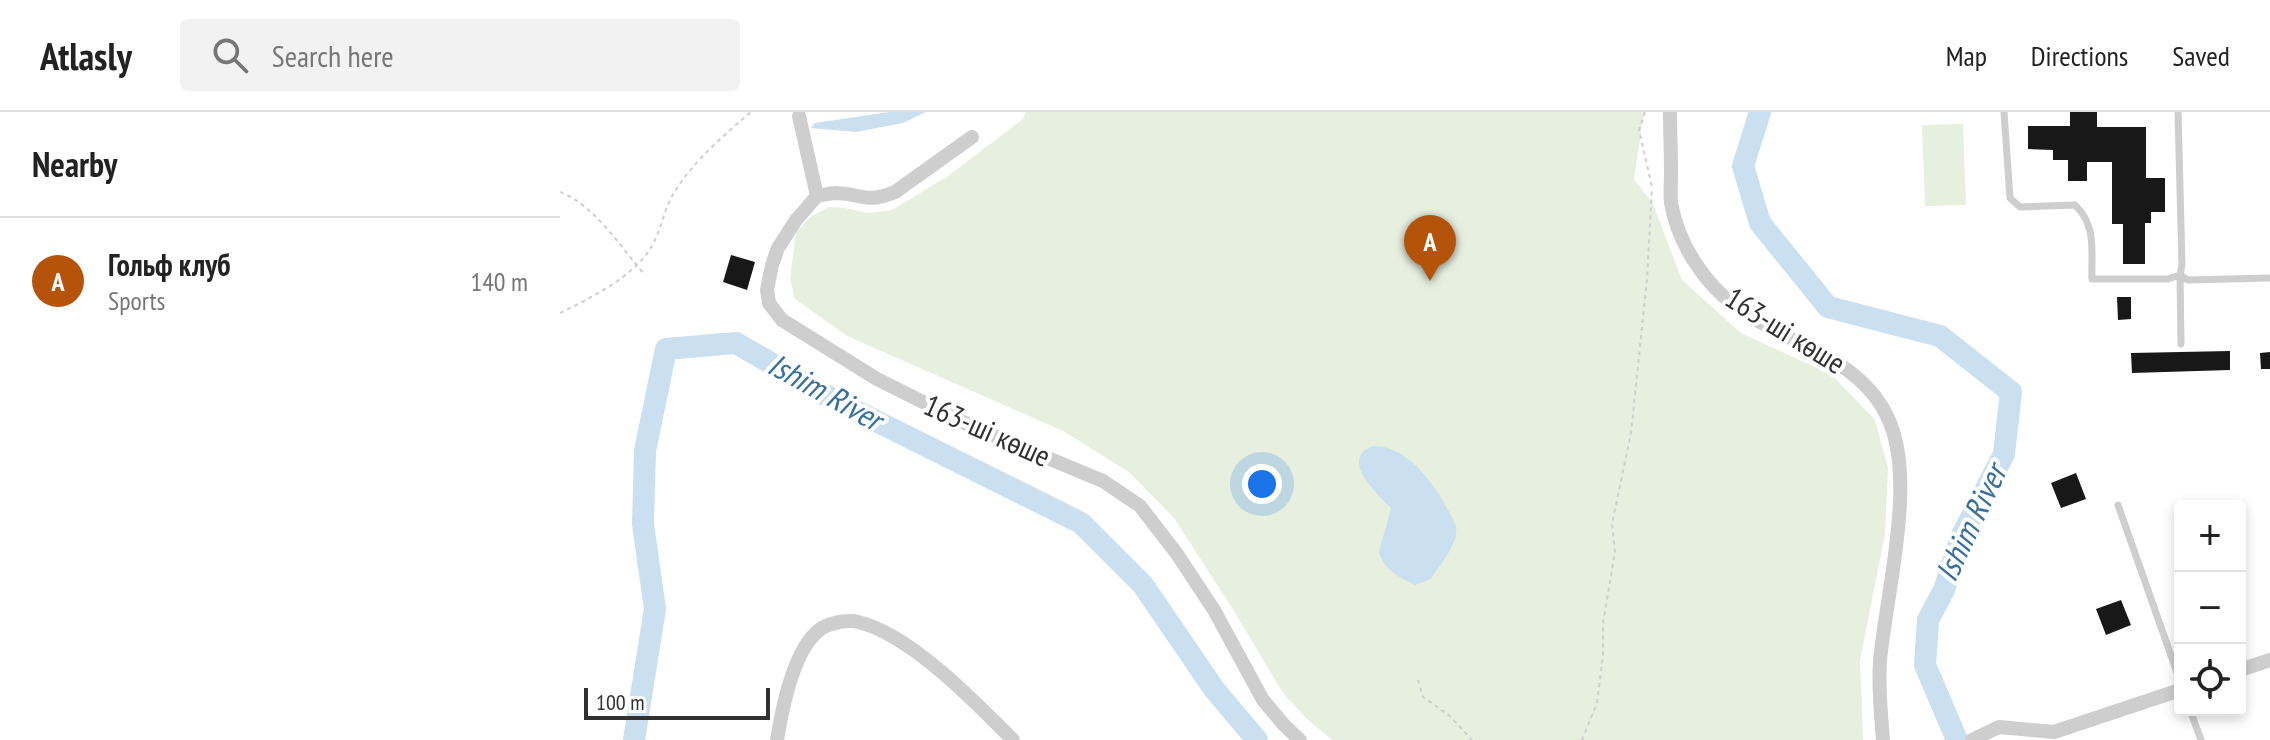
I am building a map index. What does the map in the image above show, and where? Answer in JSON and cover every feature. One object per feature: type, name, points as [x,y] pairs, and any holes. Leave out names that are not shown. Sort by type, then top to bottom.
[{"type":"street","name":"163-ші көше","points":[[1670,112],[1671,201],[1680,233],[1693,260],[1736,307],[1844,367],[1873,394],[1887,416],[1901,470],[1880,666],[1883,740]]},
{"type":"street","points":[[796,113],[817,196],[837,193],[882,198],[972,137]]},
{"type":"street","name":"163-ші көше","points":[[817,196],[796,220],[778,248],[772,265],[767,290],[769,303],[782,320],[877,379],[973,427],[1103,481],[1140,506],[1214,610],[1263,700],[1300,740]]},
{"type":"street","points":[[777,740],[781,715],[798,661],[811,640],[823,628],[857,621],[915,650],[1013,740]]},
{"type":"street","points":[[2246,668],[2270,660]]},
{"type":"street","points":[[1975,738],[1999,727],[2054,732],[2174,692]]},
{"type":"lane","points":[[2004,112],[2010,198],[2020,207],[2075,205],[2086,215],[2091,229],[2092,279],[2168,279],[2180,275]]},
{"type":"lane","points":[[2178,112],[2181,344]]},
{"type":"lane","points":[[2180,275],[2188,280],[2270,278]]},
{"type":"lane","points":[[2118,505],[2174,664]]},
{"type":"lane","points":[[2192,716],[2201,740]]},
{"type":"path","points":[[560,313],[588,300],[636,265],[650,249],[672,196],[688,173],[751,112]]},
{"type":"path","points":[[1582,740],[1597,703],[1603,623],[1615,552],[1612,524],[1631,433],[1647,279],[1652,188],[1639,130],[1645,112]]},
{"type":"path","points":[[1652,188],[1662,191],[1671,201]]},
{"type":"path","points":[[560,192],[596,216],[645,275]]},
{"type":"path","points":[[1418,680],[1423,697],[1450,716],[1472,740]]},
{"type":"green space","points":[[1026,112],[1644,112],[1634,179],[1653,204],[1682,280],[1741,333],[1832,375],[1875,420],[1888,468],[1885,534],[1860,661],[1863,740],[1332,740],[1283,693],[1174,518],[1129,472],[1063,431],[847,336],[795,299],[790,279],[796,233],[809,218],[828,207],[868,213],[892,210],[948,176],[1023,119]]},
{"type":"green space","points":[[1963,124],[1966,205],[1925,206],[1922,125]]},
{"type":"water","points":[[889,112],[926,112],[903,123],[856,132],[811,128],[815,123]]},
{"type":"water","points":[[1373,446],[1387,448],[1413,463],[1443,500],[1456,526],[1452,547],[1431,579],[1415,585],[1388,568],[1379,552],[1391,508],[1364,477],[1359,459],[1363,452]]},
{"type":"building","points":[[2070,112],[2097,112],[2097,127],[2146,127],[2146,178],[2165,178],[2165,212],[2151,212],[2151,223],[2145,223],[2145,264],[2123,264],[2123,224],[2112,224],[2112,162],[2087,162],[2087,181],[2068,181],[2068,160],[2053,160],[2053,150],[2028,149],[2028,126],[2070,126]]},
{"type":"building","points":[[731,255],[755,262],[747,290],[723,282]]},
{"type":"building","points":[[2117,297],[2131,297],[2131,319],[2118,320]]},
{"type":"building","points":[[2230,351],[2230,370],[2132,373],[2131,353]]},
{"type":"building","points":[[2270,352],[2270,369],[2261,369],[2260,353]]},
{"type":"building","points":[[2076,473],[2086,499],[2061,508],[2051,483]]},
{"type":"building","points":[[2121,600],[2131,625],[2106,635],[2096,609]]},
{"type":"waterway","name":"Ishim River","points":[[1760,112],[1743,166],[1760,223],[1828,307],[1940,336],[2011,392],[2004,454],[1961,537],[1944,590],[1928,620],[1925,665],[1957,740]]},
{"type":"waterway","name":"Ishim River","points":[[634,740],[655,609],[643,524],[645,451],[666,349],[736,343],[836,401],[1081,523],[1143,585],[1214,689],[1257,740]]},
{"type":"place","name":"Гольф клуб","points":[[1430,281]]}]
